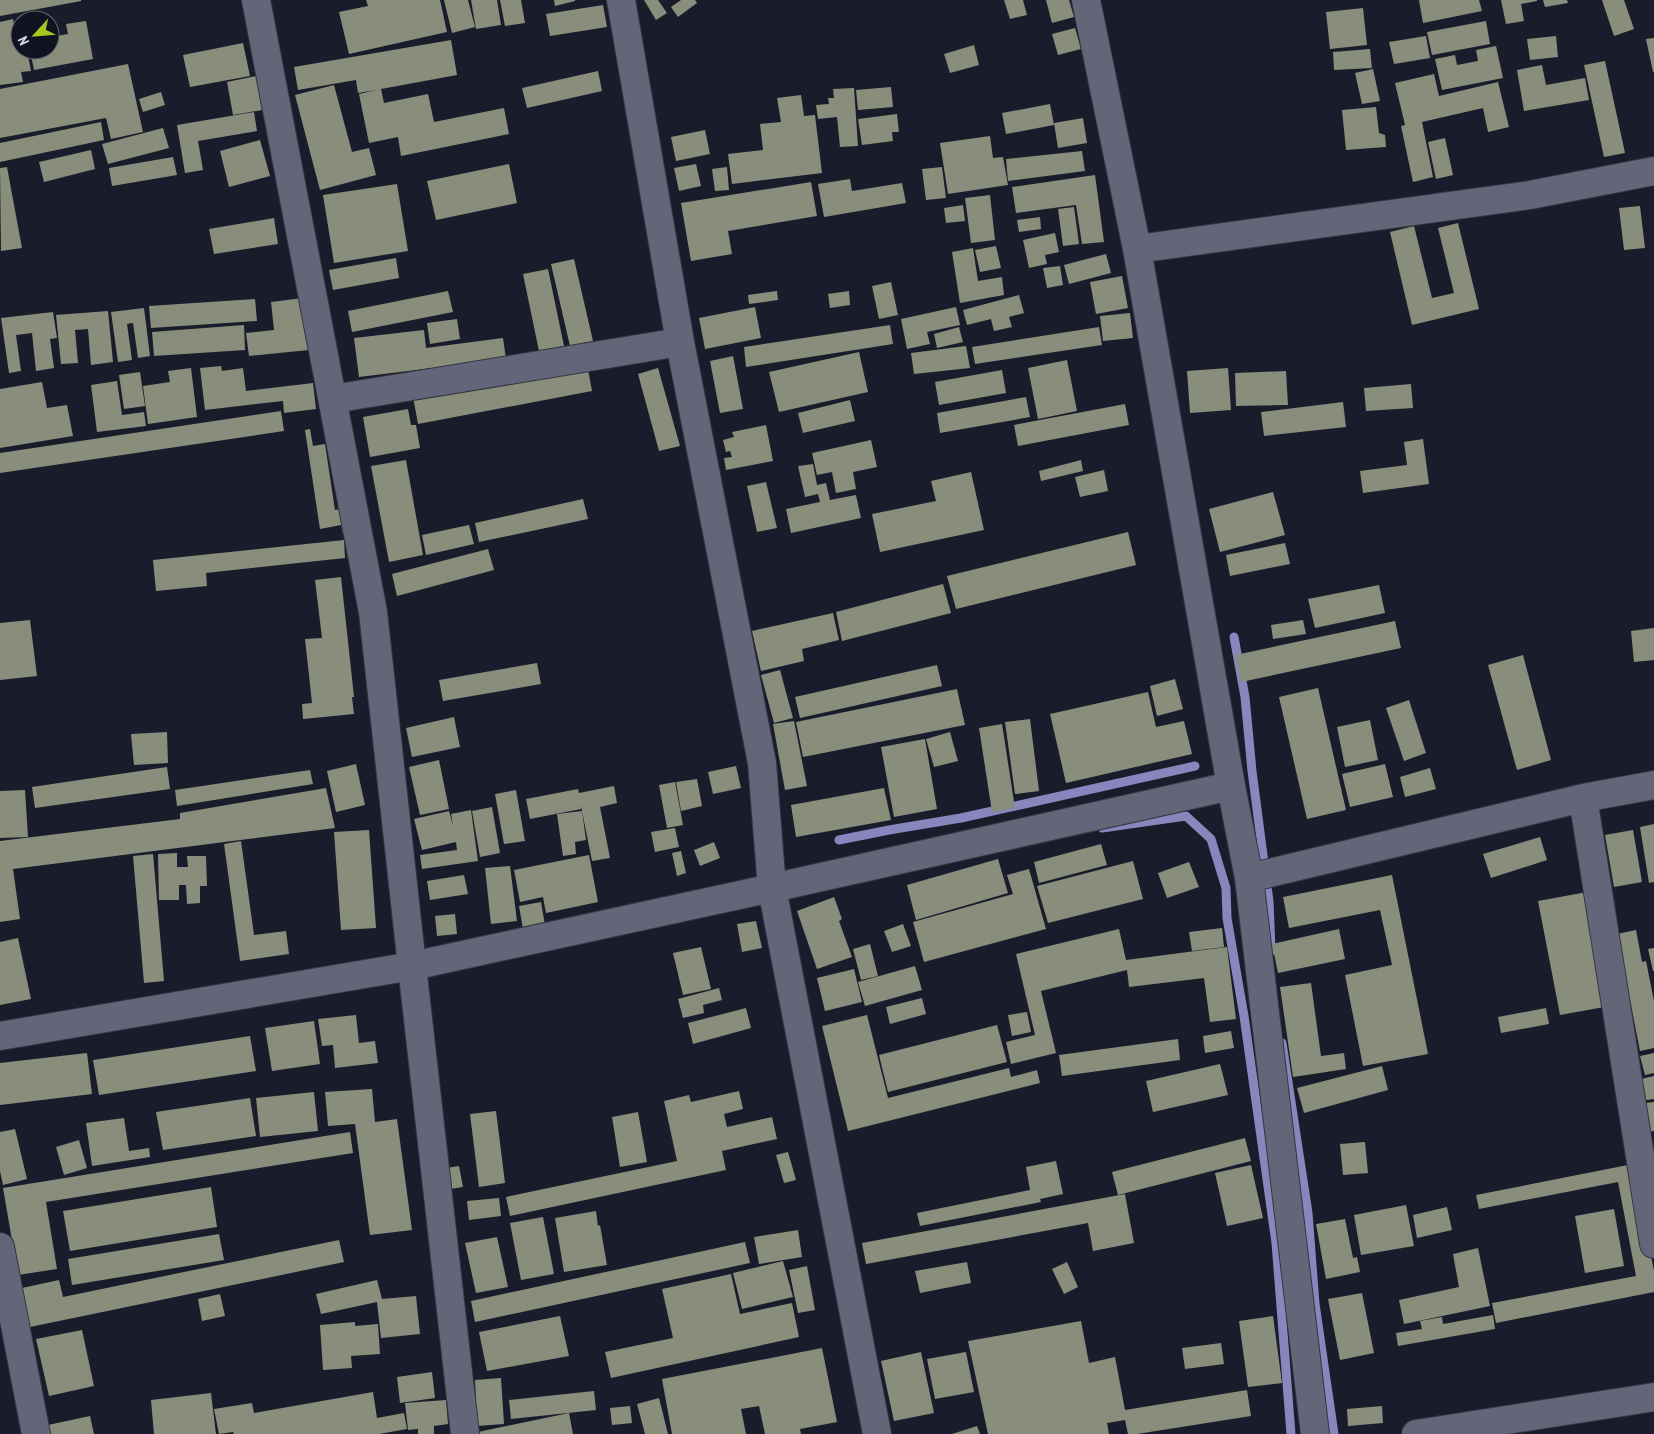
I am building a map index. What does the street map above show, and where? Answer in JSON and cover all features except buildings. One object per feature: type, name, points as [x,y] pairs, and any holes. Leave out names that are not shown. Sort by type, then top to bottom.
[{"type":"street","points":[[256,0],[373,612],[465,1434]]},
{"type":"street","points":[[621,0],[680,342],[762,763],[772,888],[878,1434]]},
{"type":"street","points":[[1086,0],[1137,248],[1248,878],[1315,1434]]},
{"type":"street","points":[[1137,248],[1530,195],[1654,172]]},
{"type":"street","points":[[333,399],[680,342]]},
{"type":"street","points":[[1248,878],[1583,798],[1654,785]]},
{"type":"street","points":[[0,1036],[412,966],[1231,786]]},
{"type":"street","points":[[1583,798],[1654,1244]]},
{"type":"street","points":[[0,1247],[36,1434]]},
{"type":"street","points":[[1416,1434],[1654,1397]]},
{"type":"waterway","points":[[1234,637],[1245,697],[1252,771],[1269,901],[1271,951]]},
{"type":"waterway","points":[[839,840],[961,818],[1195,766]]},
{"type":"waterway","points":[[1102,828],[1186,816],[1211,839],[1226,888],[1227,918],[1244,1016],[1276,1243],[1291,1434]]},
{"type":"waterway","points":[[1282,1043],[1308,1213],[1315,1304],[1334,1434]]}]
